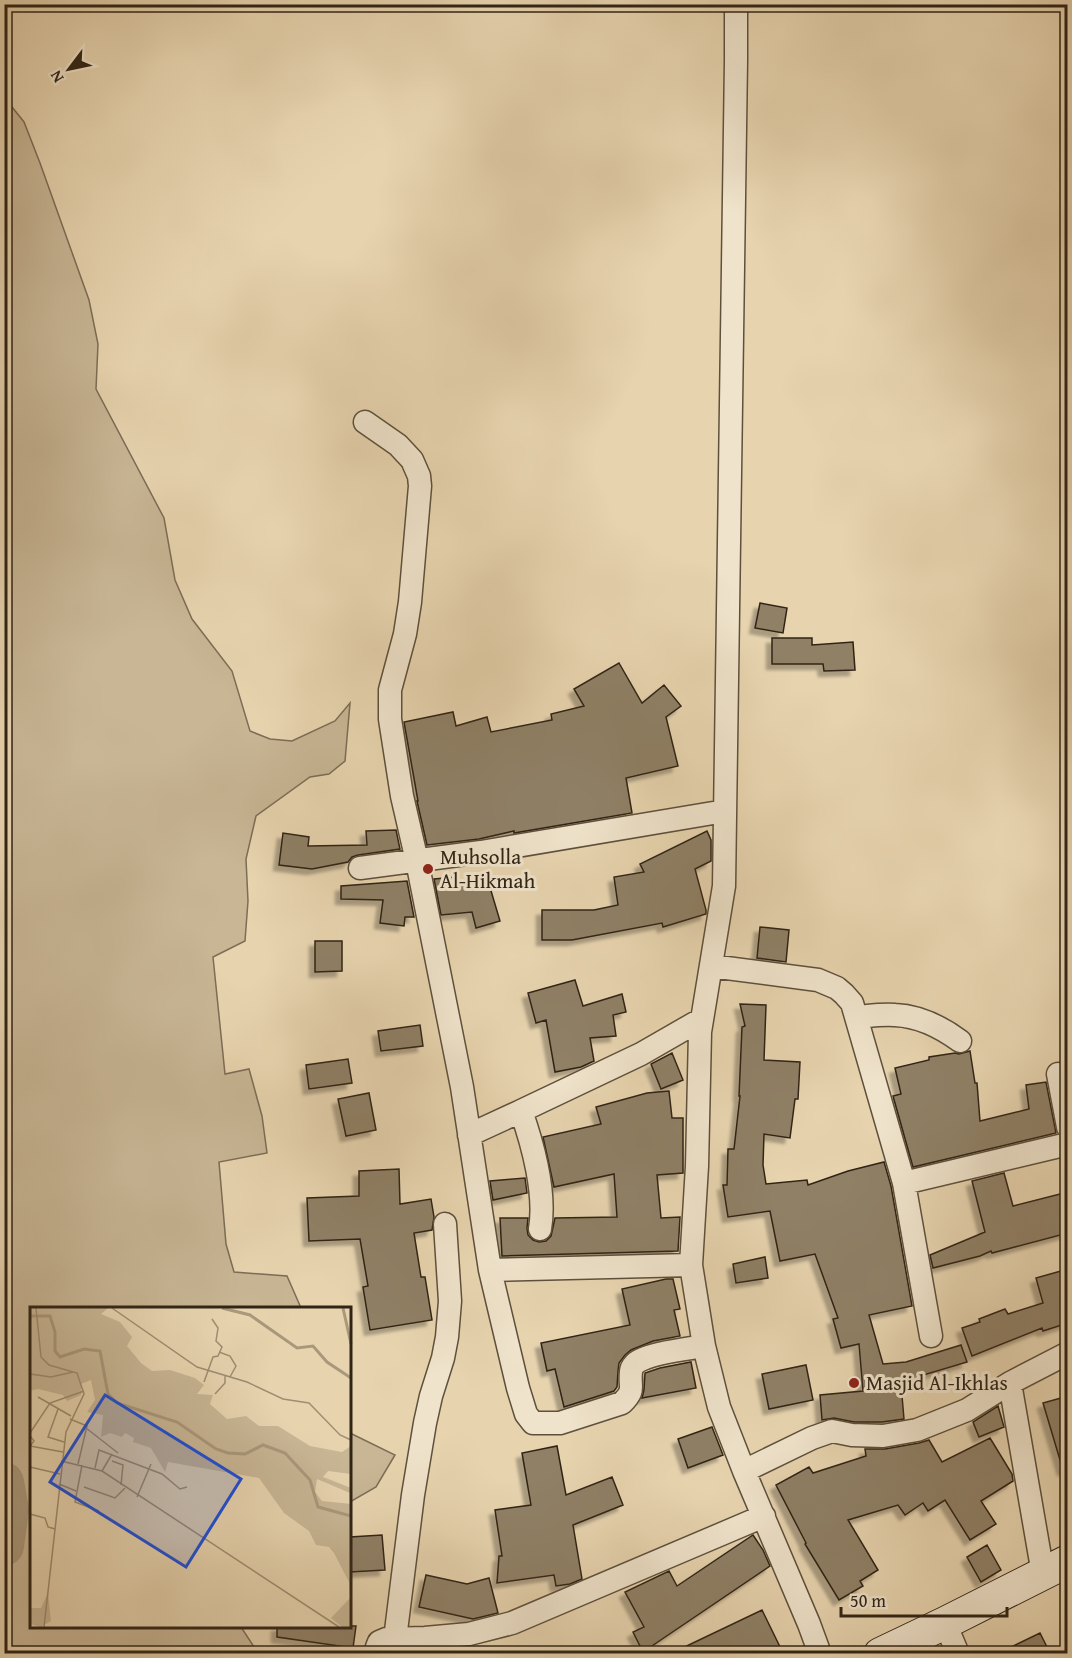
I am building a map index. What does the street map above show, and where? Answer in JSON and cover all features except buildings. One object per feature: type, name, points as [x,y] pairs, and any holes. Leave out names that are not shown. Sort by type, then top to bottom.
[{"type":"street","points":[[736,4],[724,886],[700,1032],[697,1166],[691,1265],[704,1346],[719,1407],[820,1653]]},
{"type":"street","points":[[365,422],[398,446],[412,460],[420,486],[410,602],[405,634],[390,690],[391,729],[402,796],[462,1087],[490,1270],[526,1414],[533,1423],[560,1423],[622,1403],[632,1387],[630,1372],[636,1362],[704,1346]]},
{"type":"street","points":[[360,868],[481,852],[725,811]]},
{"type":"street","points":[[711,966],[818,980],[837,988],[852,1003],[904,1183],[931,1336]]},
{"type":"street","points":[[857,1017],[896,1015],[922,1020],[948,1032],[960,1041]]},
{"type":"street","points":[[469,1135],[641,1054],[702,1019]]},
{"type":"street","points":[[1059,1074],[1068,1127]]},
{"type":"street","points":[[521,1112],[532,1146],[542,1206],[540,1229]]},
{"type":"street","points":[[904,1183],[1068,1144]]},
{"type":"street","points":[[395,1639],[412,1495],[431,1396],[447,1337],[450,1301],[445,1224]]},
{"type":"street","points":[[490,1270],[691,1265]]},
{"type":"street","points":[[744,1471],[812,1438],[832,1431],[852,1435],[883,1436],[917,1430],[967,1410],[1010,1383],[1068,1353]]},
{"type":"street","points":[[880,1653],[1055,1568],[1010,1383]]},
{"type":"street","points":[[377,1653],[380,1642],[386,1639],[469,1634],[512,1623],[764,1516]]},
{"type":"street","points":[[945,1623],[958,1653]]},
{"type":"shaded area","points":[[4,97],[24,122],[89,300],[98,344],[96,389],[164,518],[175,580],[192,619],[232,671],[250,731],[270,739],[292,741],[335,721],[350,703],[345,761],[329,774],[310,777],[256,816],[246,859],[248,901],[245,941],[213,957],[225,1074],[249,1069],[262,1116],[267,1153],[219,1162],[226,1244],[234,1272],[287,1276],[301,1307],[30,1307],[30,1628],[242,1628],[258,1653],[5,1653]]},
{"type":"shaded area","points":[[351,1433],[395,1455],[376,1487],[351,1501]]},
{"type":"waterway","points":[[4,1482],[9,1510],[4,1546]]},
{"type":"place","name":"Muhsolla Al-Hikmah","points":[[428,869]]},
{"type":"place","name":"Masjid Al-Ikhlas","points":[[854,1383]]}]
